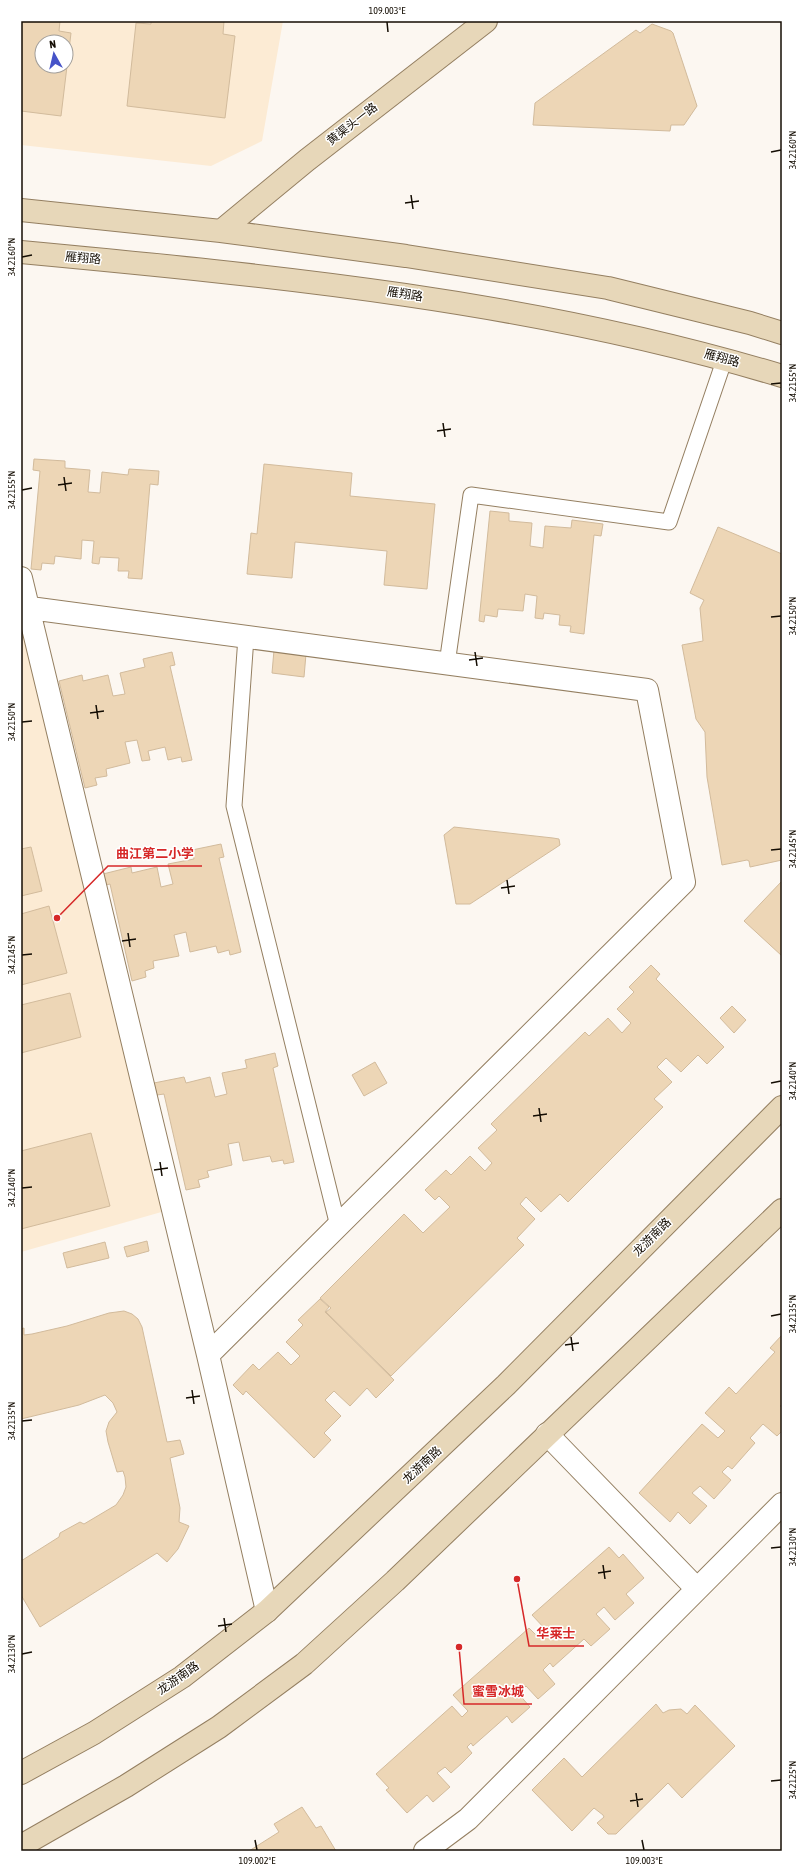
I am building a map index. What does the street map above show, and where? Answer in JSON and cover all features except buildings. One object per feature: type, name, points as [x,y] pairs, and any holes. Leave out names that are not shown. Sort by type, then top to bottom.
[{"type":"main road","name":"黄渠头一路","points":[[221,231],[306,160],[486,21]]},
{"type":"main road","points":[[21,210],[221,231],[406,256],[608,288],[750,323],[782,333]]},
{"type":"main road","name":"雁翔路","points":[[21,252],[208,269],[364,288],[556,319],[637,336],[725,358],[782,376]]},
{"type":"main road","name":"龙游南路","points":[[21,1774],[94,1733],[182,1677],[267,1611],[506,1385],[782,1107]]},
{"type":"main road","points":[[21,1846],[126,1786],[219,1727],[304,1664],[395,1581],[782,1210]]},
{"type":"street","points":[[21,578],[30,608],[208,1355],[267,1611]]},
{"type":"street","points":[[30,608],[647,690],[684,882],[208,1355]]},
{"type":"street","points":[[547,1434],[697,1589]]},
{"type":"street","points":[[425,1851],[468,1819],[782,1504]]},
{"type":"lane","points":[[447,664],[470,495],[669,522],[725,358]]},
{"type":"lane","points":[[246,637],[234,806],[338,1226]]},
{"type":"shaded area","points":[[21,21],[283,21],[262,141],[211,166],[21,145]]},
{"type":"shaded area","points":[[21,625],[165,1211],[21,1252]]},
{"type":"place","name":"曲江第二小学","points":[[57,918]]},
{"type":"place","name":"华莱士","points":[[517,1579]]},
{"type":"place","name":"蜜雪冰城","points":[[459,1647]]}]
